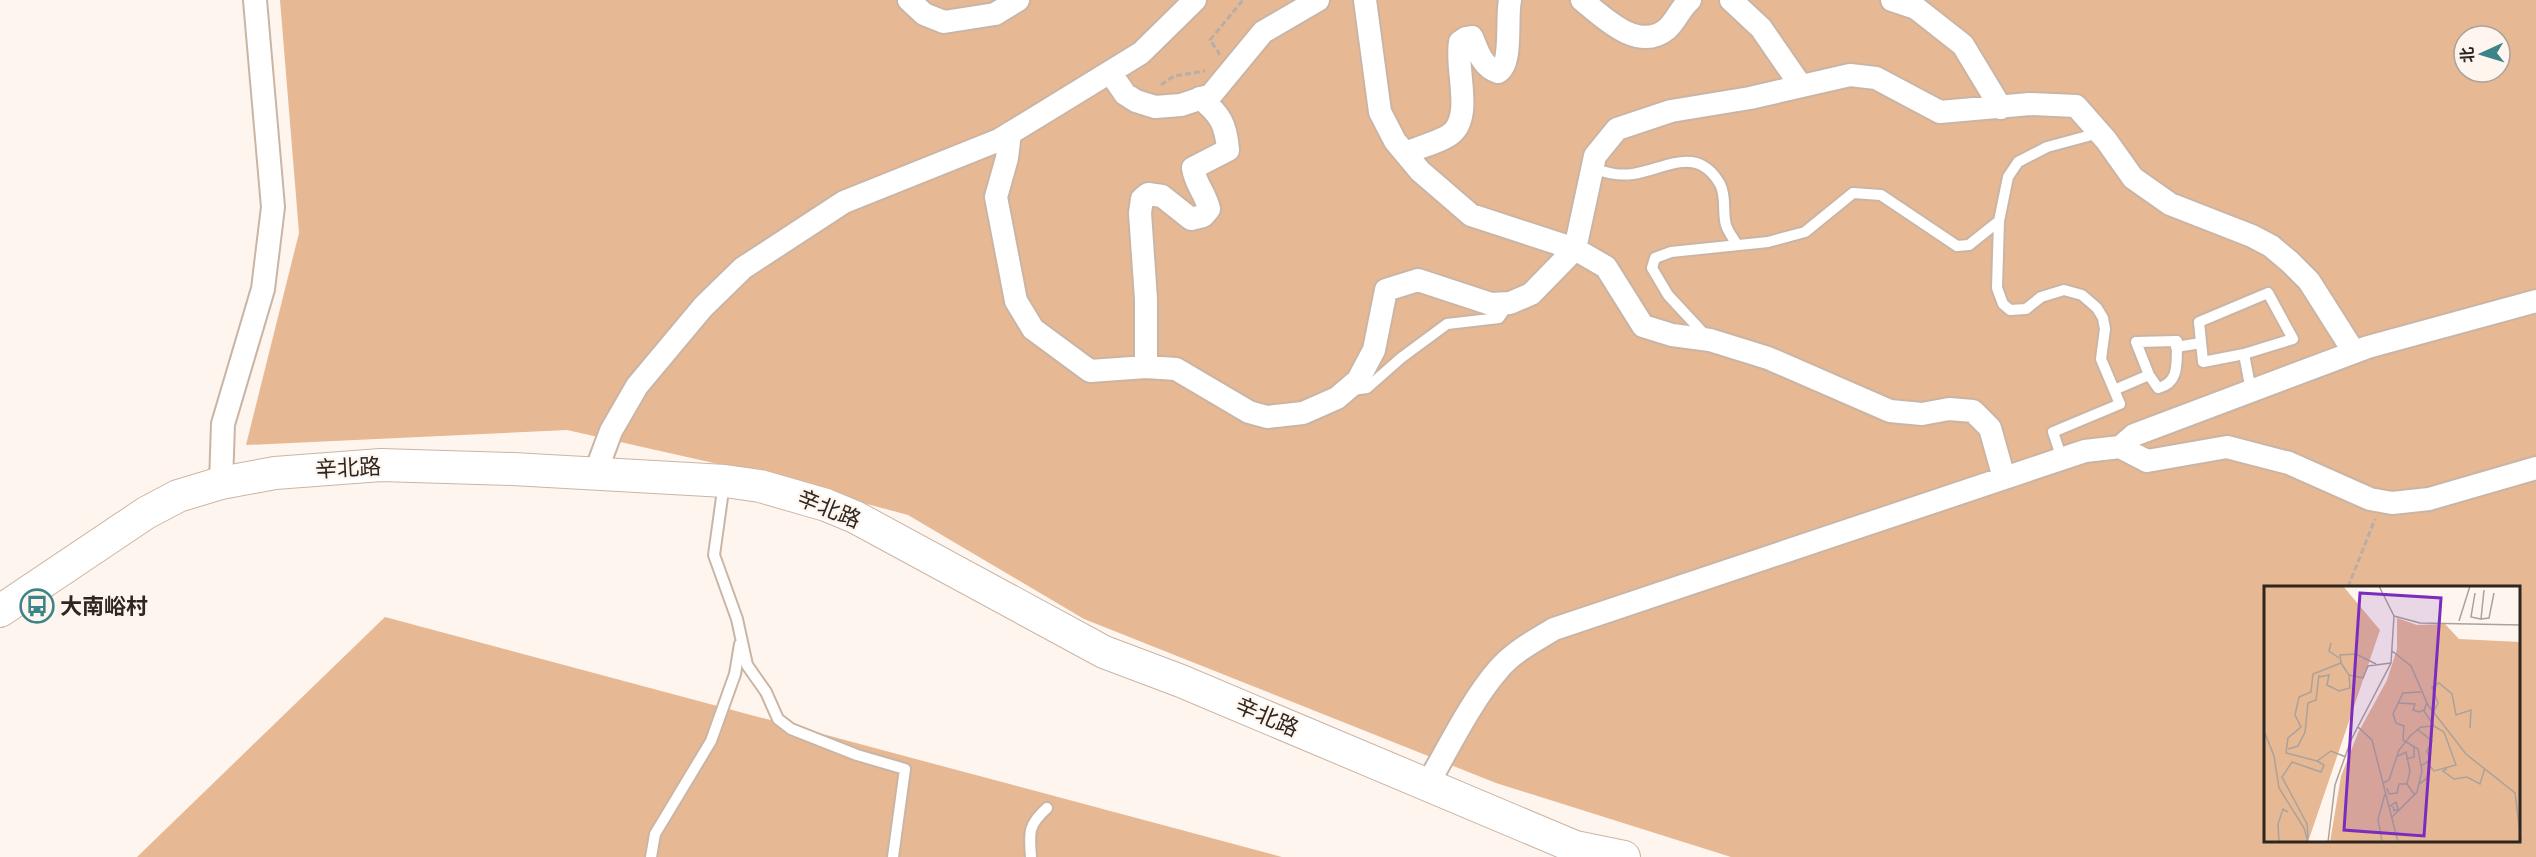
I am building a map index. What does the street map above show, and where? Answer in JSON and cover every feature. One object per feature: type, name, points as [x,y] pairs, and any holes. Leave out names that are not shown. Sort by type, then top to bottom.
[{"type":"main road","name":"辛北路","points":[[0,611],[146,513],[178,496],[221,483],[275,473],[381,465],[513,469],[725,481],[760,486],[826,505],[855,517],[1104,652],[1181,681],[1575,847],[1624,857]]},
{"type":"street","points":[[221,483],[223,424],[263,289],[273,207],[255,0]]},
{"type":"street","points":[[909,0],[924,14],[944,22],[995,14],[1018,0]]},
{"type":"street","points":[[595,474],[611,431],[637,386],[703,307],[742,268],[844,202],[999,140],[1141,53],[1196,0]]},
{"type":"street","points":[[1110,72],[1125,94],[1136,101],[1155,107],[1181,105],[1211,95],[1263,33],[1318,0]]},
{"type":"street","points":[[1365,0],[1380,112],[1395,141],[1420,171],[1471,215],[1575,249],[1606,267],[1643,326],[1672,336],[1710,340],[1768,358],[1890,411],[1922,414],[1949,409],[1973,411],[1990,428],[2004,478]]},
{"type":"street","points":[[1405,153],[1452,133],[1458,124],[1463,107],[1457,55],[1460,42],[1472,37],[1481,58],[1490,70],[1498,72],[1504,69],[1507,60],[1507,18],[1510,0]]},
{"type":"street","points":[[1582,0],[1615,26],[1634,36],[1653,35],[1666,30],[1690,0]]},
{"type":"street","points":[[1731,0],[1761,28],[1801,86]]},
{"type":"street","points":[[1892,0],[1916,8],[1963,45],[2001,108]]},
{"type":"street","points":[[1010,133],[1007,158],[996,196],[1016,301],[1033,328],[1090,371],[1146,367],[1176,369],[1249,412],[1267,417],[1303,413],[1338,398],[1358,380],[1374,350],[1386,290],[1418,280],[1491,304],[1510,303],[1531,294],[1575,249],[1595,156],[1617,129],[1671,111],[1750,98],[1850,75],[1876,78],[1940,112],[2030,104],[2076,106],[2133,178],[2170,204],[2253,236],[2277,251],[2309,281],[2354,352]]},
{"type":"street","points":[[1146,367],[1146,299],[1140,213],[1142,199],[1148,194],[1162,196],[1191,219],[1203,216],[1209,209],[1207,200],[1195,180],[1193,168],[1228,150],[1227,137],[1219,113],[1200,98]]},
{"type":"street","points":[[2120,447],[2134,435],[2354,352],[2536,301]]},
{"type":"street","points":[[1427,785],[1470,711],[1498,669],[1527,645],[1554,629],[2085,451],[2120,447],[2147,461],[2226,447],[2289,463],[2370,499],[2392,503],[2429,499],[2536,468]]},
{"type":"lane","points":[[2062,459],[2053,432],[2120,404],[2101,359],[2105,329],[2103,318],[2097,308],[2082,295],[2064,290],[2051,293],[2026,309],[2010,310],[2003,304],[1997,288],[1999,221],[2008,177],[2018,162],[2047,147],[2099,133]]},
{"type":"lane","points":[[1593,168],[1618,175],[1634,174],[1680,160],[1701,166],[1720,183],[1725,197],[1726,226],[1737,245]]},
{"type":"lane","points":[[1710,340],[1668,295],[1652,268],[1655,258],[1671,252],[1768,242],[1805,232],[1853,193],[1881,195],[1957,246],[1969,245],[1999,221]]},
{"type":"lane","points":[[2268,293],[2293,339],[2244,354],[2203,362],[2199,322],[2268,293]]},
{"type":"lane","points":[[1346,390],[1366,388],[1401,358],[1447,324],[1499,318],[1510,303]]},
{"type":"lane","points":[[2177,340],[2175,377],[2168,386],[2158,388],[2149,375],[2136,342],[2177,340]]},
{"type":"lane","points":[[2176,347],[2201,343]]},
{"type":"lane","points":[[2244,354],[2251,391]]},
{"type":"lane","points":[[2114,390],[2149,375]]},
{"type":"lane","points":[[725,481],[714,555],[737,619],[747,665],[766,692],[778,719],[791,729],[857,755],[905,769],[893,857]]},
{"type":"lane","points":[[651,857],[655,834],[711,741],[735,674],[741,639]]},
{"type":"lane","points":[[1031,857],[1029,834],[1033,820],[1047,808]]},
{"type":"path","points":[[1214,62],[1219,53],[1210,40],[1243,0]]},
{"type":"path","points":[[1136,101],[1174,76],[1209,71]]},
{"type":"path","points":[[2348,586],[2382,501]]},
{"type":"shaded area","points":[[280,0],[2536,0],[2536,857],[1731,857],[1496,783],[1084,619],[908,515],[718,464],[567,430],[246,445],[299,233]]},
{"type":"shaded area","points":[[385,617],[1282,857],[137,857]]},
{"type":"place","name":"大南峪村","points":[[37,606]]}]
